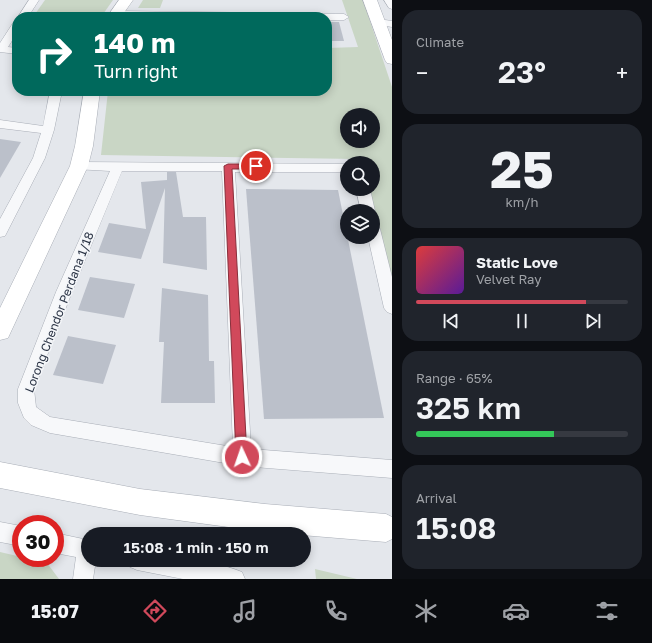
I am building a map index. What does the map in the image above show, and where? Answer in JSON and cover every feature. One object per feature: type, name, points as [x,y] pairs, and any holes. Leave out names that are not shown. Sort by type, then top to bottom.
[{"type":"street","points":[[26,12],[34,0]]},
{"type":"street","points":[[118,12],[126,0]]},
{"type":"street","points":[[370,0],[385,23],[392,60]]},
{"type":"street","points":[[389,0],[392,6]]},
{"type":"street","points":[[332,17],[344,17]]},
{"type":"street","points":[[12,32],[0,49],[12,50]]},
{"type":"street","points":[[0,232],[39,158],[48,130],[55,96]]},
{"type":"street","points":[[0,331],[79,166],[84,146],[91,96]]},
{"type":"street","points":[[0,124],[48,130]]},
{"type":"street","points":[[79,166],[340,168]]},
{"type":"street","name":"Lorong Chendor Perdana 1/18","points":[[118,166],[64,292],[26,389],[25,402],[29,412],[35,419],[50,425],[242,457]]},
{"type":"street","points":[[228,166],[242,457],[392,469]]},
{"type":"street","points":[[377,244],[392,308]]},
{"type":"street","points":[[0,474],[140,502],[265,518],[389,528]]},
{"type":"street","points":[[0,532],[12,534]]},
{"type":"street","points":[[64,545],[81,549]]},
{"type":"street","points":[[83,579],[85,567]]},
{"type":"street","points":[[173,567],[235,579]]},
{"type":"green space","points":[[45,0],[113,0],[105,12],[37,12]]},
{"type":"green space","points":[[143,0],[163,0],[160,8],[138,8]]},
{"type":"green space","points":[[342,0],[363,0],[392,87],[392,302],[380,244],[380,204],[371,204],[369,196],[380,196],[380,156],[340,156],[340,159],[101,155],[107,96],[332,96],[332,48],[358,47]]},
{"type":"green space","points":[[0,552],[12,555],[12,567],[50,567],[59,579],[0,579]]},
{"type":"green space","points":[[315,569],[357,579],[316,579]]},
{"type":"building","points":[[332,22],[339,22],[344,41],[332,41]]},
{"type":"building","points":[[0,139],[21,142],[0,178]]},
{"type":"building","points":[[167,172],[176,172],[183,217],[206,217],[207,270],[163,263],[165,188],[141,259],[98,252],[109,223],[146,229],[141,182],[167,180]]},
{"type":"building","points":[[246,189],[338,190],[341,204],[340,244],[349,244],[384,418],[264,419]]},
{"type":"building","points":[[90,277],[135,284],[124,318],[78,310]]},
{"type":"building","points":[[162,288],[208,295],[209,361],[214,361],[215,403],[161,403],[164,342],[159,342]]},
{"type":"building","points":[[68,336],[116,345],[103,384],[53,375]]},
{"type":"route","points":[[242,457],[228,166],[256,166]]}]
